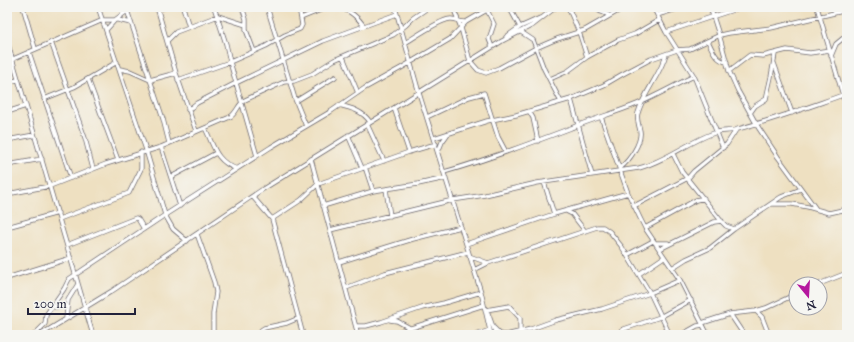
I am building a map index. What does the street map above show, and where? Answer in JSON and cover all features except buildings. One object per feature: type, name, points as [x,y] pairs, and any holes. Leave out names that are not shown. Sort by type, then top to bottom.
[{"type":"street","points":[[24,7],[35,48]]},
{"type":"street","points":[[98,7],[120,69],[165,215],[173,229],[187,241]]},
{"type":"street","points":[[166,7],[157,8],[178,80],[196,131]]},
{"type":"street","points":[[183,7],[189,27]]},
{"type":"street","points":[[211,7],[215,8],[218,16],[257,156]]},
{"type":"street","points":[[242,7],[246,19],[246,30],[254,51]]},
{"type":"street","points":[[267,7],[296,101],[306,126]]},
{"type":"street","points":[[302,18],[328,7]]},
{"type":"street","points":[[339,7],[353,13],[358,17],[364,26]]},
{"type":"street","points":[[395,7],[419,93],[436,144],[480,292],[496,335]]},
{"type":"street","points":[[7,194],[50,186],[146,150],[161,147],[205,128],[234,115],[242,102],[284,82],[290,82],[312,74],[327,64],[393,35],[412,18],[429,7]]},
{"type":"street","points":[[453,7],[461,28],[470,62],[481,72],[489,73],[536,48],[557,39],[585,30],[625,7]]},
{"type":"street","points":[[34,335],[45,324],[46,315],[53,307],[67,281],[75,275],[257,156],[330,112],[375,81],[411,63],[450,39],[466,22],[492,7]]},
{"type":"street","points":[[509,7],[520,27]]},
{"type":"street","points":[[40,335],[112,291],[263,189],[492,47],[521,32],[543,18],[556,7]]},
{"type":"street","points":[[568,7],[579,32],[587,57]]},
{"type":"street","points":[[597,7],[599,12],[609,15]]},
{"type":"street","points":[[653,7],[666,32],[677,50],[685,59],[694,76],[723,148]]},
{"type":"street","points":[[657,15],[683,7]]},
{"type":"street","points":[[710,7],[720,35],[729,71],[750,113],[798,185],[799,190],[816,209]]},
{"type":"street","points":[[666,32],[741,7]]},
{"type":"street","points":[[817,7],[847,106]]},
{"type":"street","points":[[837,7],[837,13]]},
{"type":"street","points":[[106,30],[126,9],[163,119],[169,143]]},
{"type":"street","points":[[299,9],[304,13],[311,14]]},
{"type":"street","points":[[178,80],[230,62],[301,28],[302,18],[299,9]]},
{"type":"street","points":[[487,10],[494,24],[489,39],[492,47]]},
{"type":"street","points":[[434,138],[493,120],[572,99],[604,85],[637,66],[677,50],[690,49],[720,35],[771,28],[847,10]]},
{"type":"street","points":[[188,110],[197,103],[236,83],[323,41],[397,14]]},
{"type":"street","points":[[167,41],[176,32],[218,16],[246,25]]},
{"type":"street","points":[[502,41],[520,27],[534,20],[543,18]]},
{"type":"street","points":[[405,43],[440,22],[451,19],[466,22]]},
{"type":"street","points":[[10,57],[29,52],[35,48],[103,20],[116,20],[131,23]]},
{"type":"street","points":[[550,79],[568,70],[587,57],[621,39],[635,34],[659,20]]},
{"type":"street","points":[[521,32],[533,40],[544,69],[561,102]]},
{"type":"street","points":[[831,56],[836,44],[847,35]]},
{"type":"street","points":[[7,41],[10,57],[42,159],[93,335]]},
{"type":"street","points":[[708,41],[717,57],[724,62],[727,62]]},
{"type":"street","points":[[51,42],[93,169]]},
{"type":"street","points":[[729,71],[750,55],[763,56],[787,50],[810,53],[830,50]]},
{"type":"street","points":[[29,52],[71,178]]},
{"type":"street","points":[[620,169],[629,159],[640,140],[637,114],[642,101],[663,63],[666,54]]},
{"type":"street","points":[[750,113],[755,106],[766,99],[774,61],[774,54]]},
{"type":"street","points":[[343,57],[358,93]]},
{"type":"street","points":[[774,61],[792,113]]},
{"type":"street","points":[[44,99],[67,90],[117,62]]},
{"type":"street","points":[[120,69],[130,71],[150,80],[176,73]]},
{"type":"street","points":[[444,172],[538,141],[577,125],[602,117],[642,101],[694,76]]},
{"type":"street","points":[[296,101],[335,77]]},
{"type":"street","points":[[88,79],[118,160]]},
{"type":"street","points":[[7,82],[18,80]]},
{"type":"street","points":[[427,117],[465,99],[482,93],[485,95],[499,141],[506,152]]},
{"type":"street","points":[[330,230],[453,200],[470,198],[544,182],[647,166],[673,154],[703,137],[716,132],[736,130],[758,124],[843,95]]},
{"type":"street","points":[[572,99],[577,125],[592,175]]},
{"type":"street","points":[[339,105],[353,108],[366,116],[384,161]]},
{"type":"street","points":[[7,112],[26,106]]},
{"type":"street","points":[[394,108],[409,152]]},
{"type":"street","points":[[529,111],[533,118],[538,141]]},
{"type":"street","points":[[602,117],[628,193],[634,206],[645,228],[680,280],[708,335]]},
{"type":"street","points":[[205,128],[216,153],[223,162],[237,169]]},
{"type":"street","points":[[634,206],[688,178],[694,171],[727,144],[736,130]]},
{"type":"street","points":[[438,152],[442,142],[448,134]]},
{"type":"street","points":[[7,140],[34,135]]},
{"type":"street","points":[[348,135],[364,167],[373,191]]},
{"type":"street","points":[[272,220],[301,200],[318,184],[364,167],[436,144]]},
{"type":"street","points":[[161,147],[180,206]]},
{"type":"street","points":[[59,219],[129,193],[141,169],[141,152]]},
{"type":"street","points":[[171,177],[216,153]]},
{"type":"street","points":[[673,154],[680,168],[722,222],[726,226],[734,229]]},
{"type":"street","points":[[7,165],[42,159]]},
{"type":"street","points":[[311,159],[358,335]]},
{"type":"street","points":[[324,206],[373,191],[446,178]]},
{"type":"street","points":[[544,182],[554,214]]},
{"type":"street","points":[[386,189],[390,216]]},
{"type":"street","points":[[672,268],[686,259],[710,248],[734,229],[781,197],[799,190]]},
{"type":"street","points":[[696,200],[699,192]]},
{"type":"street","points":[[466,244],[554,214],[628,193]]},
{"type":"street","points":[[253,197],[272,220],[303,335]]},
{"type":"street","points":[[645,228],[696,200],[704,198]]},
{"type":"street","points":[[771,204],[792,204],[829,213],[847,209]]},
{"type":"street","points":[[566,211],[572,214],[586,232]]},
{"type":"street","points":[[7,227],[58,213]]},
{"type":"street","points":[[67,245],[136,218],[144,229]]},
{"type":"street","points":[[660,249],[714,222],[722,222]]},
{"type":"street","points":[[339,262],[413,239],[461,227]]},
{"type":"street","points":[[474,270],[488,263],[603,227],[615,237],[639,274],[670,335]]},
{"type":"street","points":[[197,234],[214,282],[216,292],[212,329],[213,335]]},
{"type":"street","points":[[627,255],[654,242],[670,243]]},
{"type":"street","points":[[346,288],[385,273],[469,254],[488,263]]},
{"type":"street","points":[[639,274],[664,257]]},
{"type":"street","points":[[7,278],[70,258]]},
{"type":"street","points":[[828,280],[847,273]]},
{"type":"street","points":[[494,328],[500,334],[506,335],[520,332],[556,320],[602,309],[650,293],[680,280]]},
{"type":"street","points":[[66,318],[67,306],[72,293],[78,284]]},
{"type":"street","points":[[356,326],[373,325],[406,313],[480,292]]},
{"type":"street","points":[[681,335],[697,326],[730,314],[756,311],[788,298]]},
{"type":"street","points":[[617,335],[624,329],[660,317],[691,300]]},
{"type":"street","points":[[53,307],[67,306]]},
{"type":"street","points":[[389,335],[401,333],[410,328],[485,307],[509,306],[520,318],[520,332]]},
{"type":"street","points":[[485,307],[491,335]]},
{"type":"street","points":[[756,311],[762,317],[769,335]]},
{"type":"street","points":[[730,314],[744,335]]},
{"type":"street","points":[[261,335],[261,330],[264,328],[288,323],[299,318]]},
{"type":"street","points":[[389,320],[396,321],[410,328]]},
{"type":"street","points":[[476,335],[490,330]]}]
